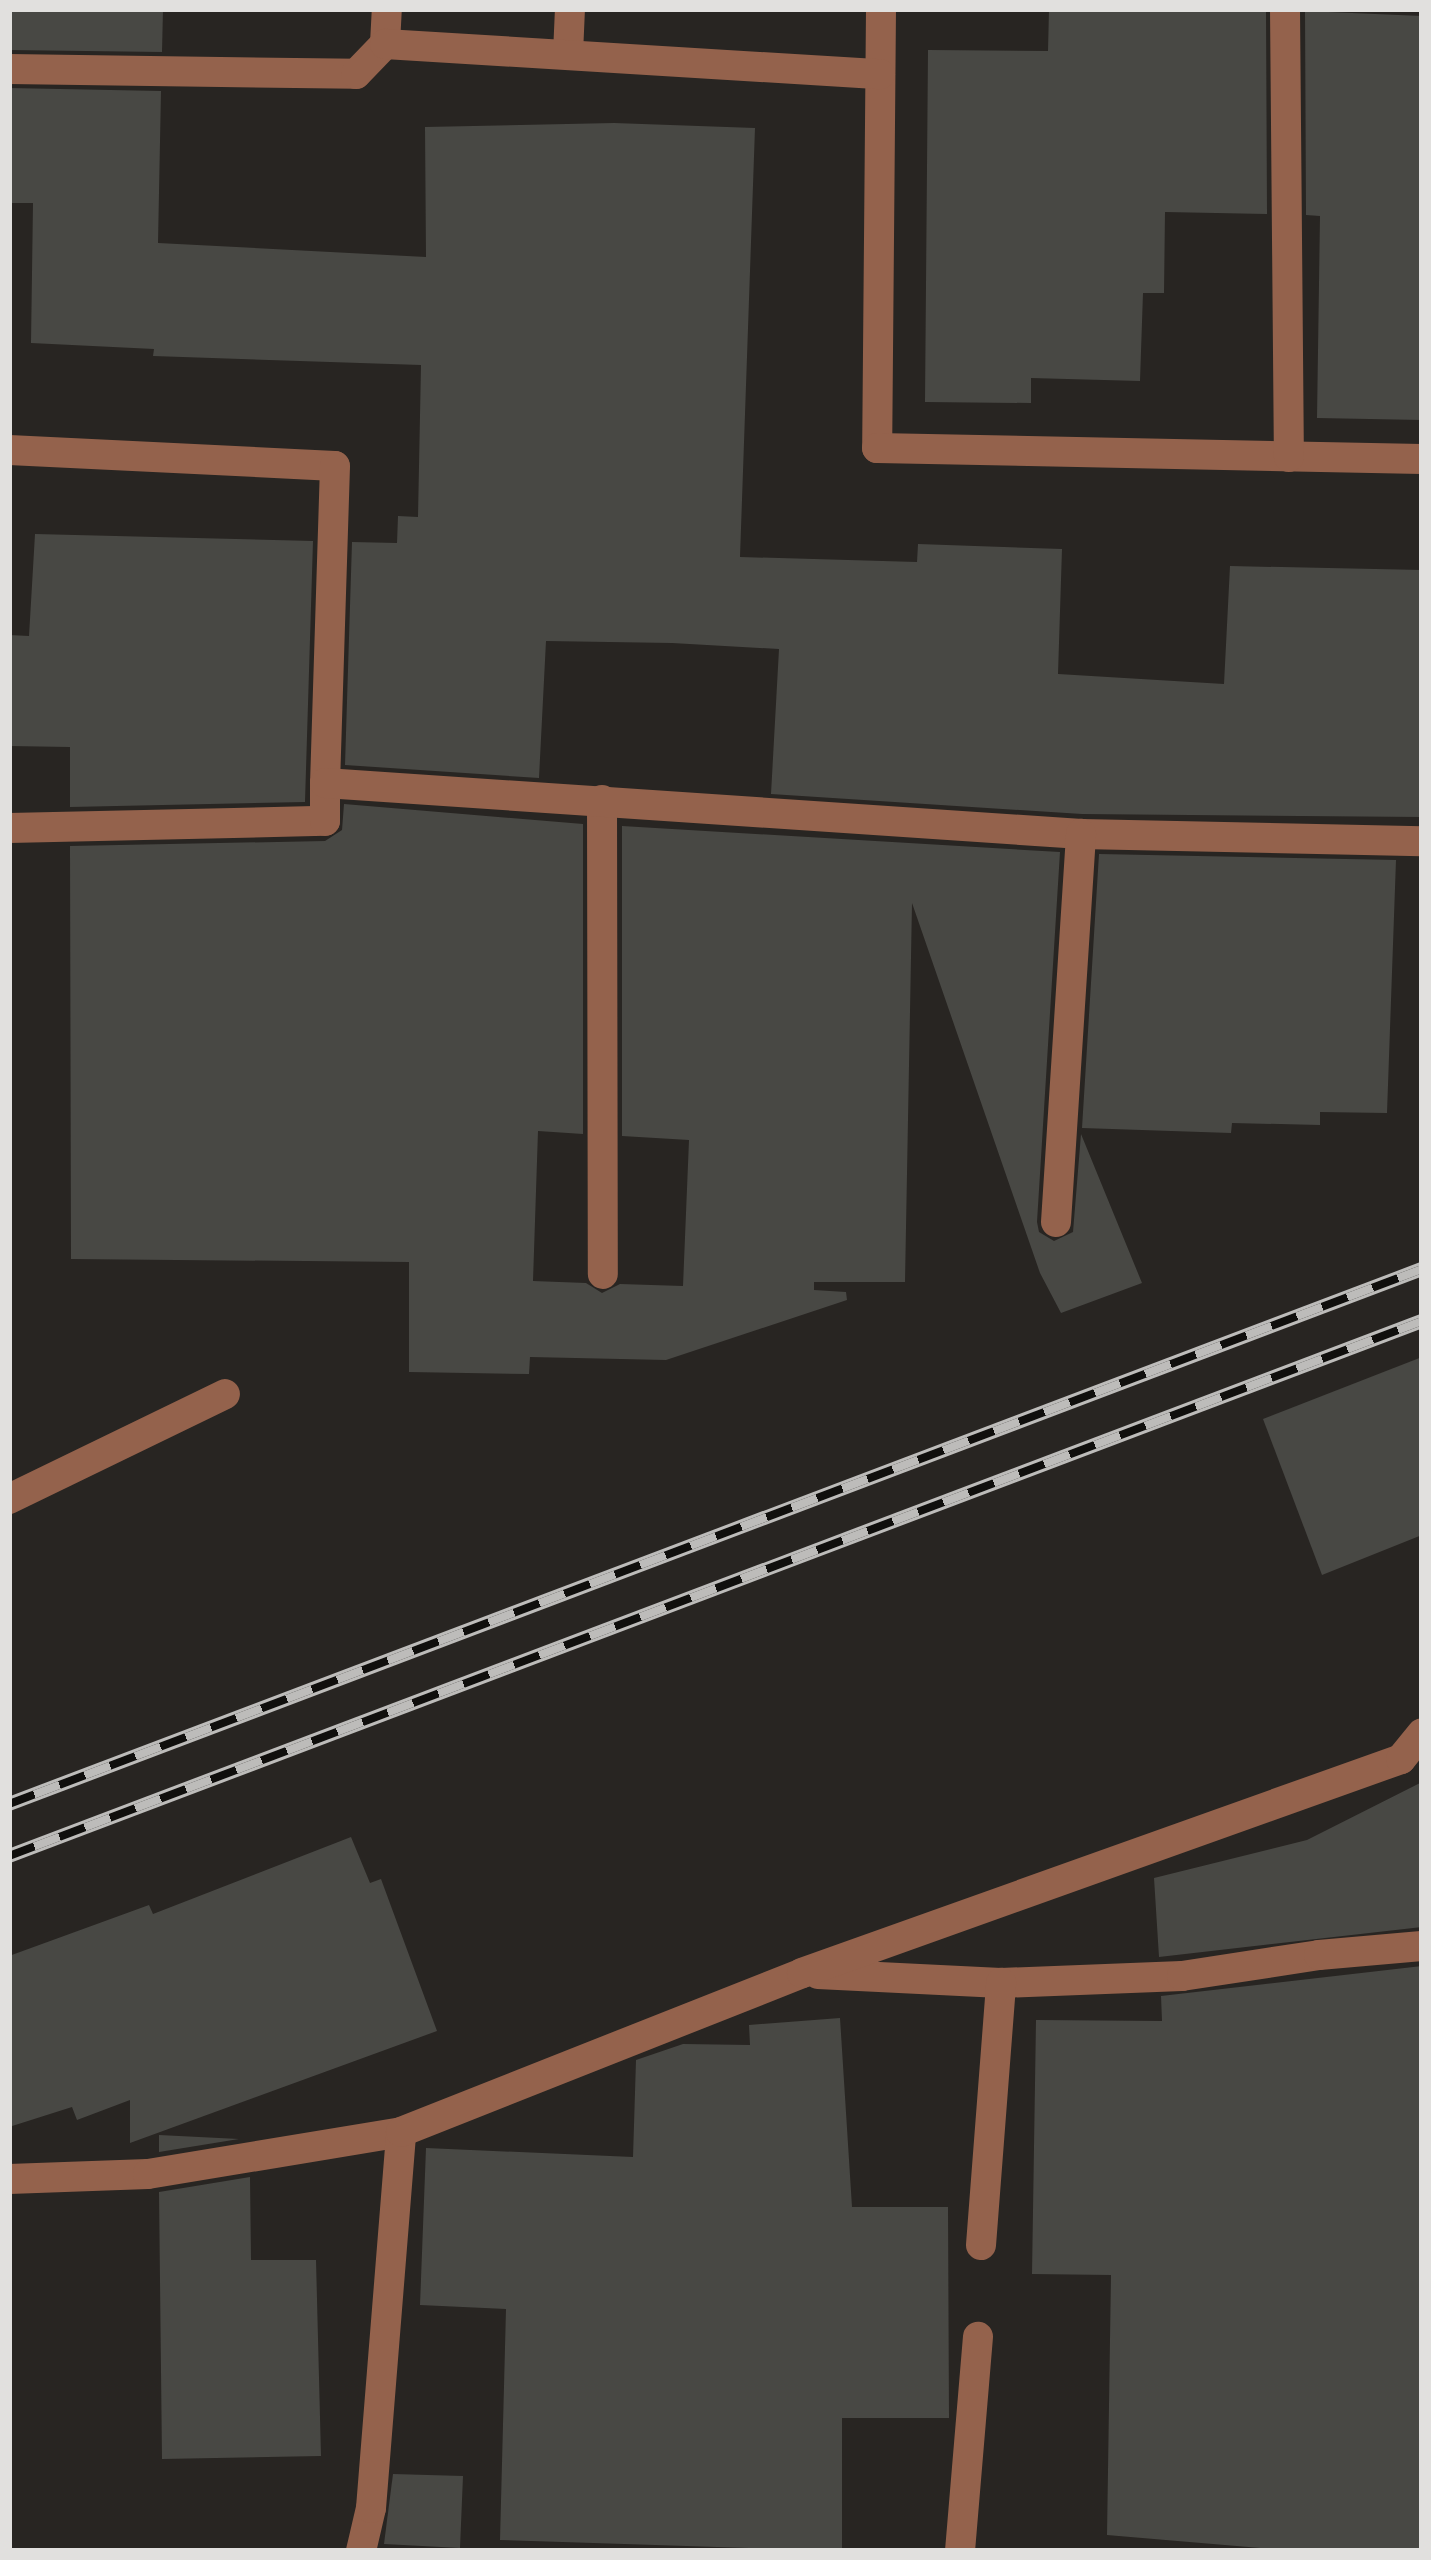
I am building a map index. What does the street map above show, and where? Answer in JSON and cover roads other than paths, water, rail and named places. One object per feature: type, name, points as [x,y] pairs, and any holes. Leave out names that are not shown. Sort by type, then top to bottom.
[{"type":"street","points":[[9,69],[356,74],[386,44],[386,9]]},
{"type":"street","points":[[568,54],[570,9]]},
{"type":"street","points":[[881,9],[877,448],[1422,459]]},
{"type":"street","points":[[1285,9],[1289,457]]},
{"type":"street","points":[[386,44],[880,74]]},
{"type":"street","points":[[9,450],[335,466],[325,821],[9,828]]},
{"type":"street","points":[[326,783],[1082,834],[1422,841]]},
{"type":"street","points":[[602,800],[603,1274]]},
{"type":"street","points":[[1057,1222],[1082,834]]},
{"type":"street","points":[[9,1499],[225,1394]]},
{"type":"street","points":[[9,2179],[148,2174],[400,2132],[802,1973],[1401,1759],[1422,1733]]},
{"type":"street","points":[[802,1973],[1000,1983],[1182,1976],[1319,1954],[1422,1946]]},
{"type":"street","points":[[981,2246],[1000,1983]]},
{"type":"street","points":[[362,2551],[371,2508],[400,2132]]},
{"type":"street","points":[[960,2551],[978,2337]]},
{"type":"railway","points":[[9,1804],[1422,1269]]},
{"type":"railway","points":[[9,1856],[1422,1321]]}]
